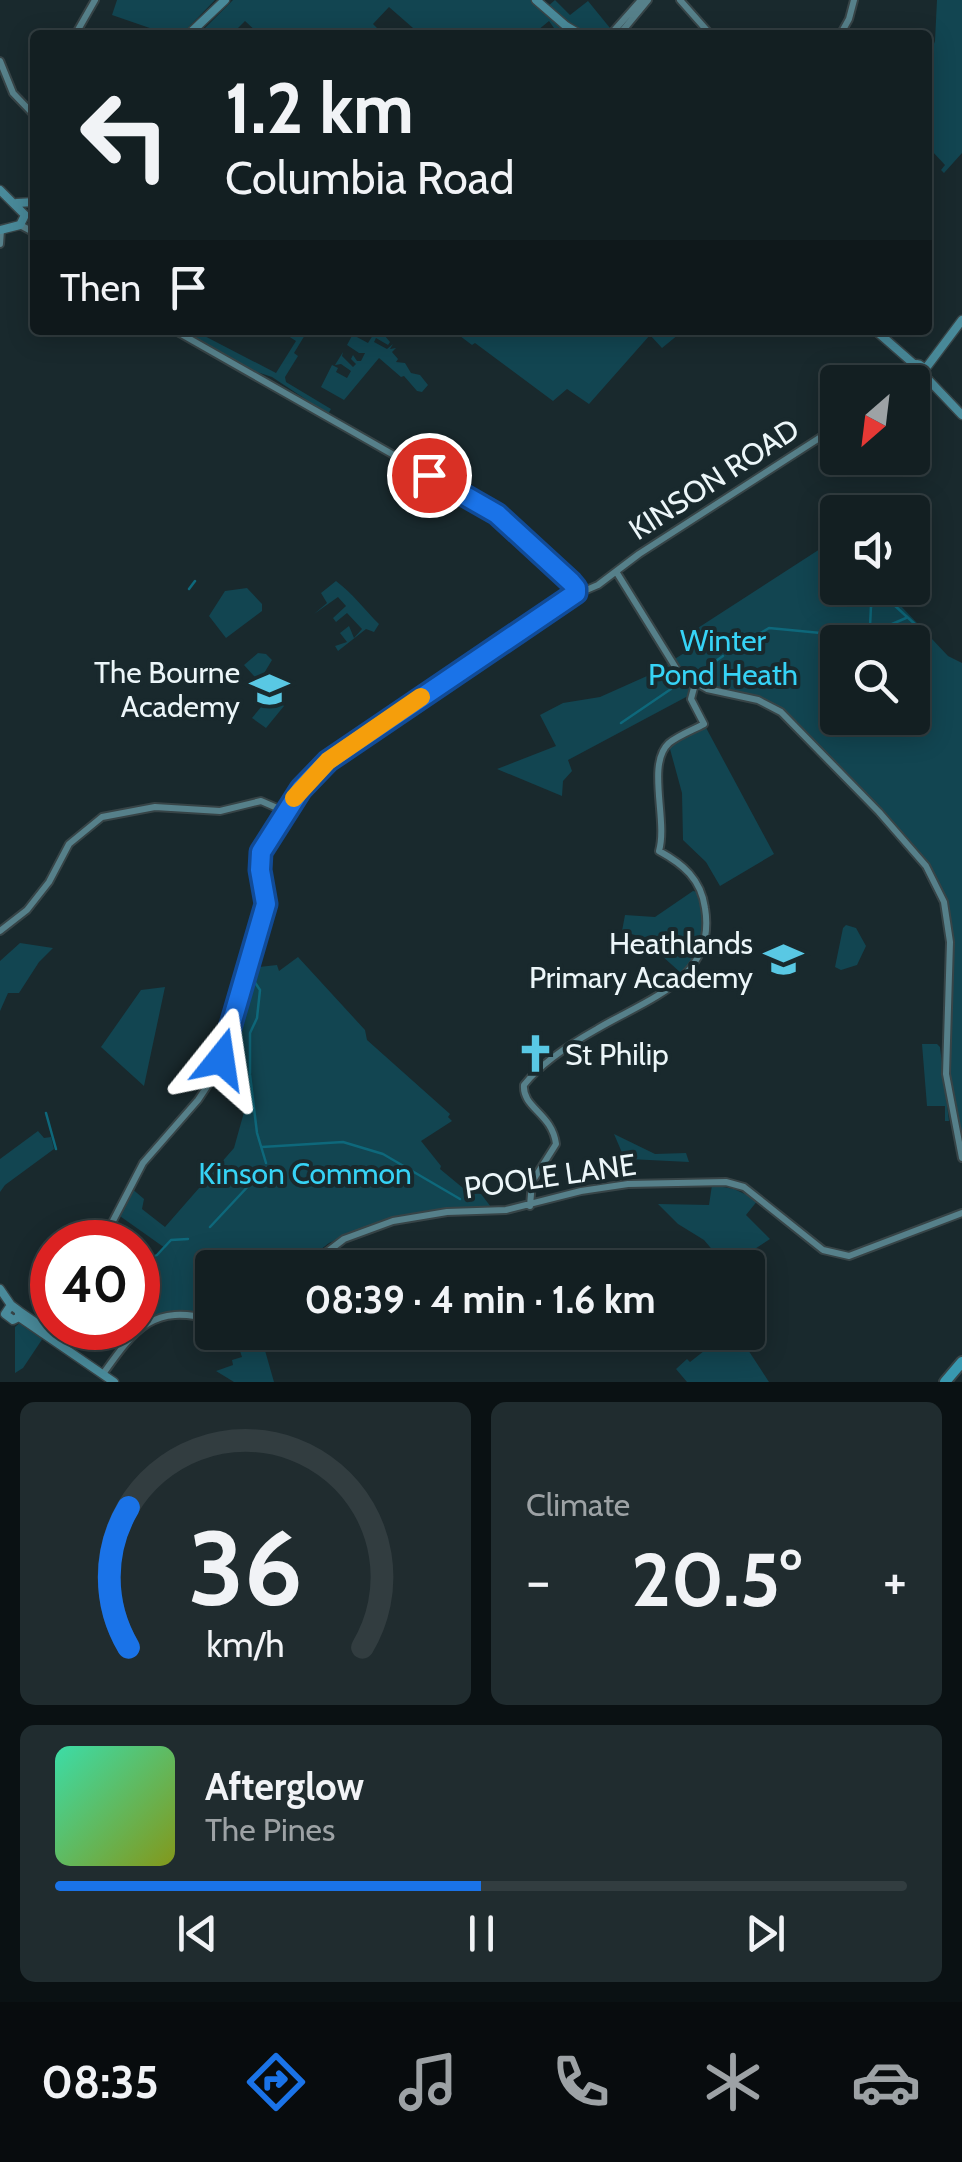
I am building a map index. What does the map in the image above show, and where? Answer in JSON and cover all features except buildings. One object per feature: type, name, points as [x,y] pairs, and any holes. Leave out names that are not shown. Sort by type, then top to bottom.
[{"type":"highway","points":[[948,1382],[962,1365]]},
{"type":"main road","points":[[193,30],[225,0]]},
{"type":"main road","points":[[536,0],[577,30]]},
{"type":"main road","points":[[0,190],[24,221]]},
{"type":"main road","points":[[13,202],[30,203]]},
{"type":"main road","points":[[0,230],[24,221],[30,210]]},
{"type":"main road","points":[[925,365],[962,320]]},
{"type":"main road","points":[[879,335],[911,365]]},
{"type":"main road","points":[[930,384],[962,415]]},
{"type":"main road","points":[[0,1288],[17,1311],[30,1320]]},
{"type":"main road","points":[[71,1350],[114,1382]]},
{"type":"street","points":[[78,30],[96,0]]},
{"type":"street","points":[[615,30],[644,0]]},
{"type":"street","points":[[623,30],[644,0]]},
{"type":"street","points":[[680,0],[707,30]]},
{"type":"street","points":[[843,30],[854,0]]},
{"type":"street","points":[[0,62],[12,93],[30,111]]},
{"type":"street","points":[[24,221],[30,228]]},
{"type":"street","points":[[0,230],[0,244]]},
{"type":"street","points":[[183,335],[494,512],[578,589]]},
{"type":"street","name":"KINSON ROAD","points":[[114,1220],[144,1163],[198,1100],[218,1070],[266,904],[261,852],[307,782],[328,761],[578,589],[617,572],[820,438]]},
{"type":"street","points":[[617,572],[679,674],[695,684],[758,700],[781,712],[903,838],[931,875],[944,902],[950,942],[946,1074],[962,1158]]},
{"type":"street","points":[[530,1206],[532,1182],[550,1157],[556,1138],[549,1121],[524,1095],[524,1084],[584,1036],[675,985],[701,949],[706,914],[700,890],[689,871],[659,851],[663,828],[660,758],[670,743],[704,724],[690,699],[695,684]]},
{"type":"street","points":[[0,931],[27,910],[49,882],[69,844],[102,818],[155,806],[220,811],[261,802],[285,812]]},
{"type":"street","name":"POOLE LANE","points":[[330,1250],[344,1239],[425,1214],[530,1206],[581,1191],[628,1184],[730,1183],[756,1194],[823,1250],[848,1256],[962,1213]]},
{"type":"street","points":[[103,1374],[138,1329],[162,1315],[195,1318]]},
{"type":"green space","points":[[117,0],[215,0],[186,30],[156,30],[112,15]]},
{"type":"green space","points":[[233,0],[532,0],[567,30],[555,30],[549,21],[538,30],[411,30],[389,7],[373,24],[379,30],[255,30],[245,21],[236,30],[204,29]]},
{"type":"green space","points":[[555,0],[570,15],[588,1],[610,28],[577,29],[547,7]]},
{"type":"green space","points":[[937,0],[962,0],[962,153],[944,173],[941,170],[945,165],[932,151]]},
{"type":"green space","points":[[190,335],[203,335],[276,373],[296,341],[287,335],[305,335],[294,353],[298,356],[285,377],[286,382],[331,409],[328,414],[272,377],[251,370]]},
{"type":"green space","points":[[352,335],[368,343],[373,335],[384,335],[388,345],[376,338],[374,342],[387,349],[393,344],[390,349],[396,348],[392,352],[396,362],[405,363],[411,373],[420,375],[428,385],[422,392],[417,391],[379,358],[344,400],[321,387],[332,365],[347,378],[351,371],[341,364],[335,365],[343,352],[342,356],[353,367],[353,355],[361,361],[365,353],[347,345]]},
{"type":"green space","points":[[459,335],[650,335],[589,404],[567,389],[553,401],[475,343],[472,345]]},
{"type":"green space","points":[[650,335],[678,335],[662,348]]},
{"type":"green space","name":"Winter Pond Heath","points":[[820,549],[820,605],[900,605],[919,625],[820,625],[820,735],[930,735],[930,637],[948,656],[962,663],[962,1150],[946,1074],[950,970],[947,915],[926,866],[781,712],[768,704],[695,684],[670,662],[692,648],[687,635]]},
{"type":"green space","points":[[336,581],[379,624],[374,632],[366,629],[338,651],[335,646],[347,642],[340,633],[349,626],[354,638],[362,629],[347,613],[336,622],[333,618],[346,606],[338,597],[314,614],[327,603],[321,593]]},
{"type":"green space","points":[[247,588],[262,604],[262,611],[226,638],[209,616],[225,591]]},
{"type":"green space","points":[[258,653],[272,660],[263,675],[269,683],[266,687],[284,706],[266,728],[252,718],[271,695],[244,665]]},
{"type":"green space","points":[[666,663],[689,686],[688,696],[568,760],[572,771],[563,781],[562,796],[497,769],[556,746],[540,715],[563,703],[600,697],[656,672]]},
{"type":"green space","points":[[704,724],[774,854],[720,886],[706,862],[683,840],[682,793],[670,749],[665,747]]},
{"type":"green space","points":[[693,891],[698,892],[701,902],[701,935],[694,956],[681,973],[641,937],[622,931],[625,915],[655,917]]},
{"type":"green space","name":"Kinson Common","points":[[270,912],[275,914],[259,967],[277,965],[279,971],[298,957],[365,1030],[367,1040],[450,1114],[452,1121],[421,1141],[440,1169],[469,1193],[481,1194],[491,1207],[426,1211],[384,1220],[320,1250],[195,1250],[195,1316],[160,1318],[160,1253],[165,1248],[160,1244],[160,1223],[165,1227],[234,1148],[246,1105],[239,1065],[221,1059]]},
{"type":"green space","points":[[846,925],[856,928],[866,946],[857,965],[841,970],[835,967]]},
{"type":"green space","points":[[20,943],[53,948],[19,993],[8,993],[0,1011],[0,961]]},
{"type":"green space","points":[[165,987],[144,1086],[101,1047],[141,990]]},
{"type":"green space","points":[[922,1044],[940,1047],[949,1121],[945,1121],[945,1106],[927,1106]]},
{"type":"green space","points":[[38,1131],[44,1138],[51,1137],[54,1149],[0,1192],[0,1159]]},
{"type":"green space","points":[[614,1134],[655,1154],[686,1153],[689,1162],[629,1159],[629,1169]]},
{"type":"green space","points":[[712,1185],[734,1189],[758,1200],[746,1215],[770,1239],[753,1250],[713,1250],[658,1204],[709,1205]]},
{"type":"green space","name":"Kinson Common","points":[[130,1187],[144,1199],[142,1209],[156,1220],[125,1220],[117,1214]]},
{"type":"green space","points":[[24,1319],[30,1324],[30,1350],[35,1350],[15,1373],[15,1327]]},
{"type":"green space","points":[[240,1350],[265,1350],[274,1382],[234,1382],[216,1371],[242,1357]]},
{"type":"green space","points":[[705,1350],[748,1350],[769,1382],[687,1382],[676,1369],[687,1359],[690,1362]]},
{"type":"waterway","points":[[189,589],[195,581]]},
{"type":"waterway","points":[[870,625],[871,606],[893,604],[916,625]]},
{"type":"waterway","points":[[726,654],[769,628],[862,637],[906,618]]},
{"type":"waterway","points":[[693,677],[723,656]]},
{"type":"waterway","points":[[621,723],[671,689]]},
{"type":"waterway","points":[[250,975],[260,990],[257,1018],[250,1033],[250,1073]]},
{"type":"waterway","points":[[250,1075],[257,1133],[266,1163]]},
{"type":"waterway","points":[[46,1113],[56,1149]]},
{"type":"waterway","points":[[262,1147],[343,1142],[383,1154],[460,1199]]},
{"type":"waterway","points":[[210,1227],[266,1167]]},
{"type":"waterway","points":[[160,1252],[171,1240],[188,1239]]},
{"type":"slow traffic","points":[[294,798],[328,761],[421,697]]},
{"type":"place","name":"The Bourne Academy","points":[[270,689]]},
{"type":"place","name":"Heathlands Primary Academy","points":[[783,960]]},
{"type":"place","name":"St Philip","points":[[535,1054]]},
{"type":"route","points":[[221,1059],[266,904],[261,852],[301,789],[328,761],[576,593],[571,582],[497,514],[429,475]]}]
